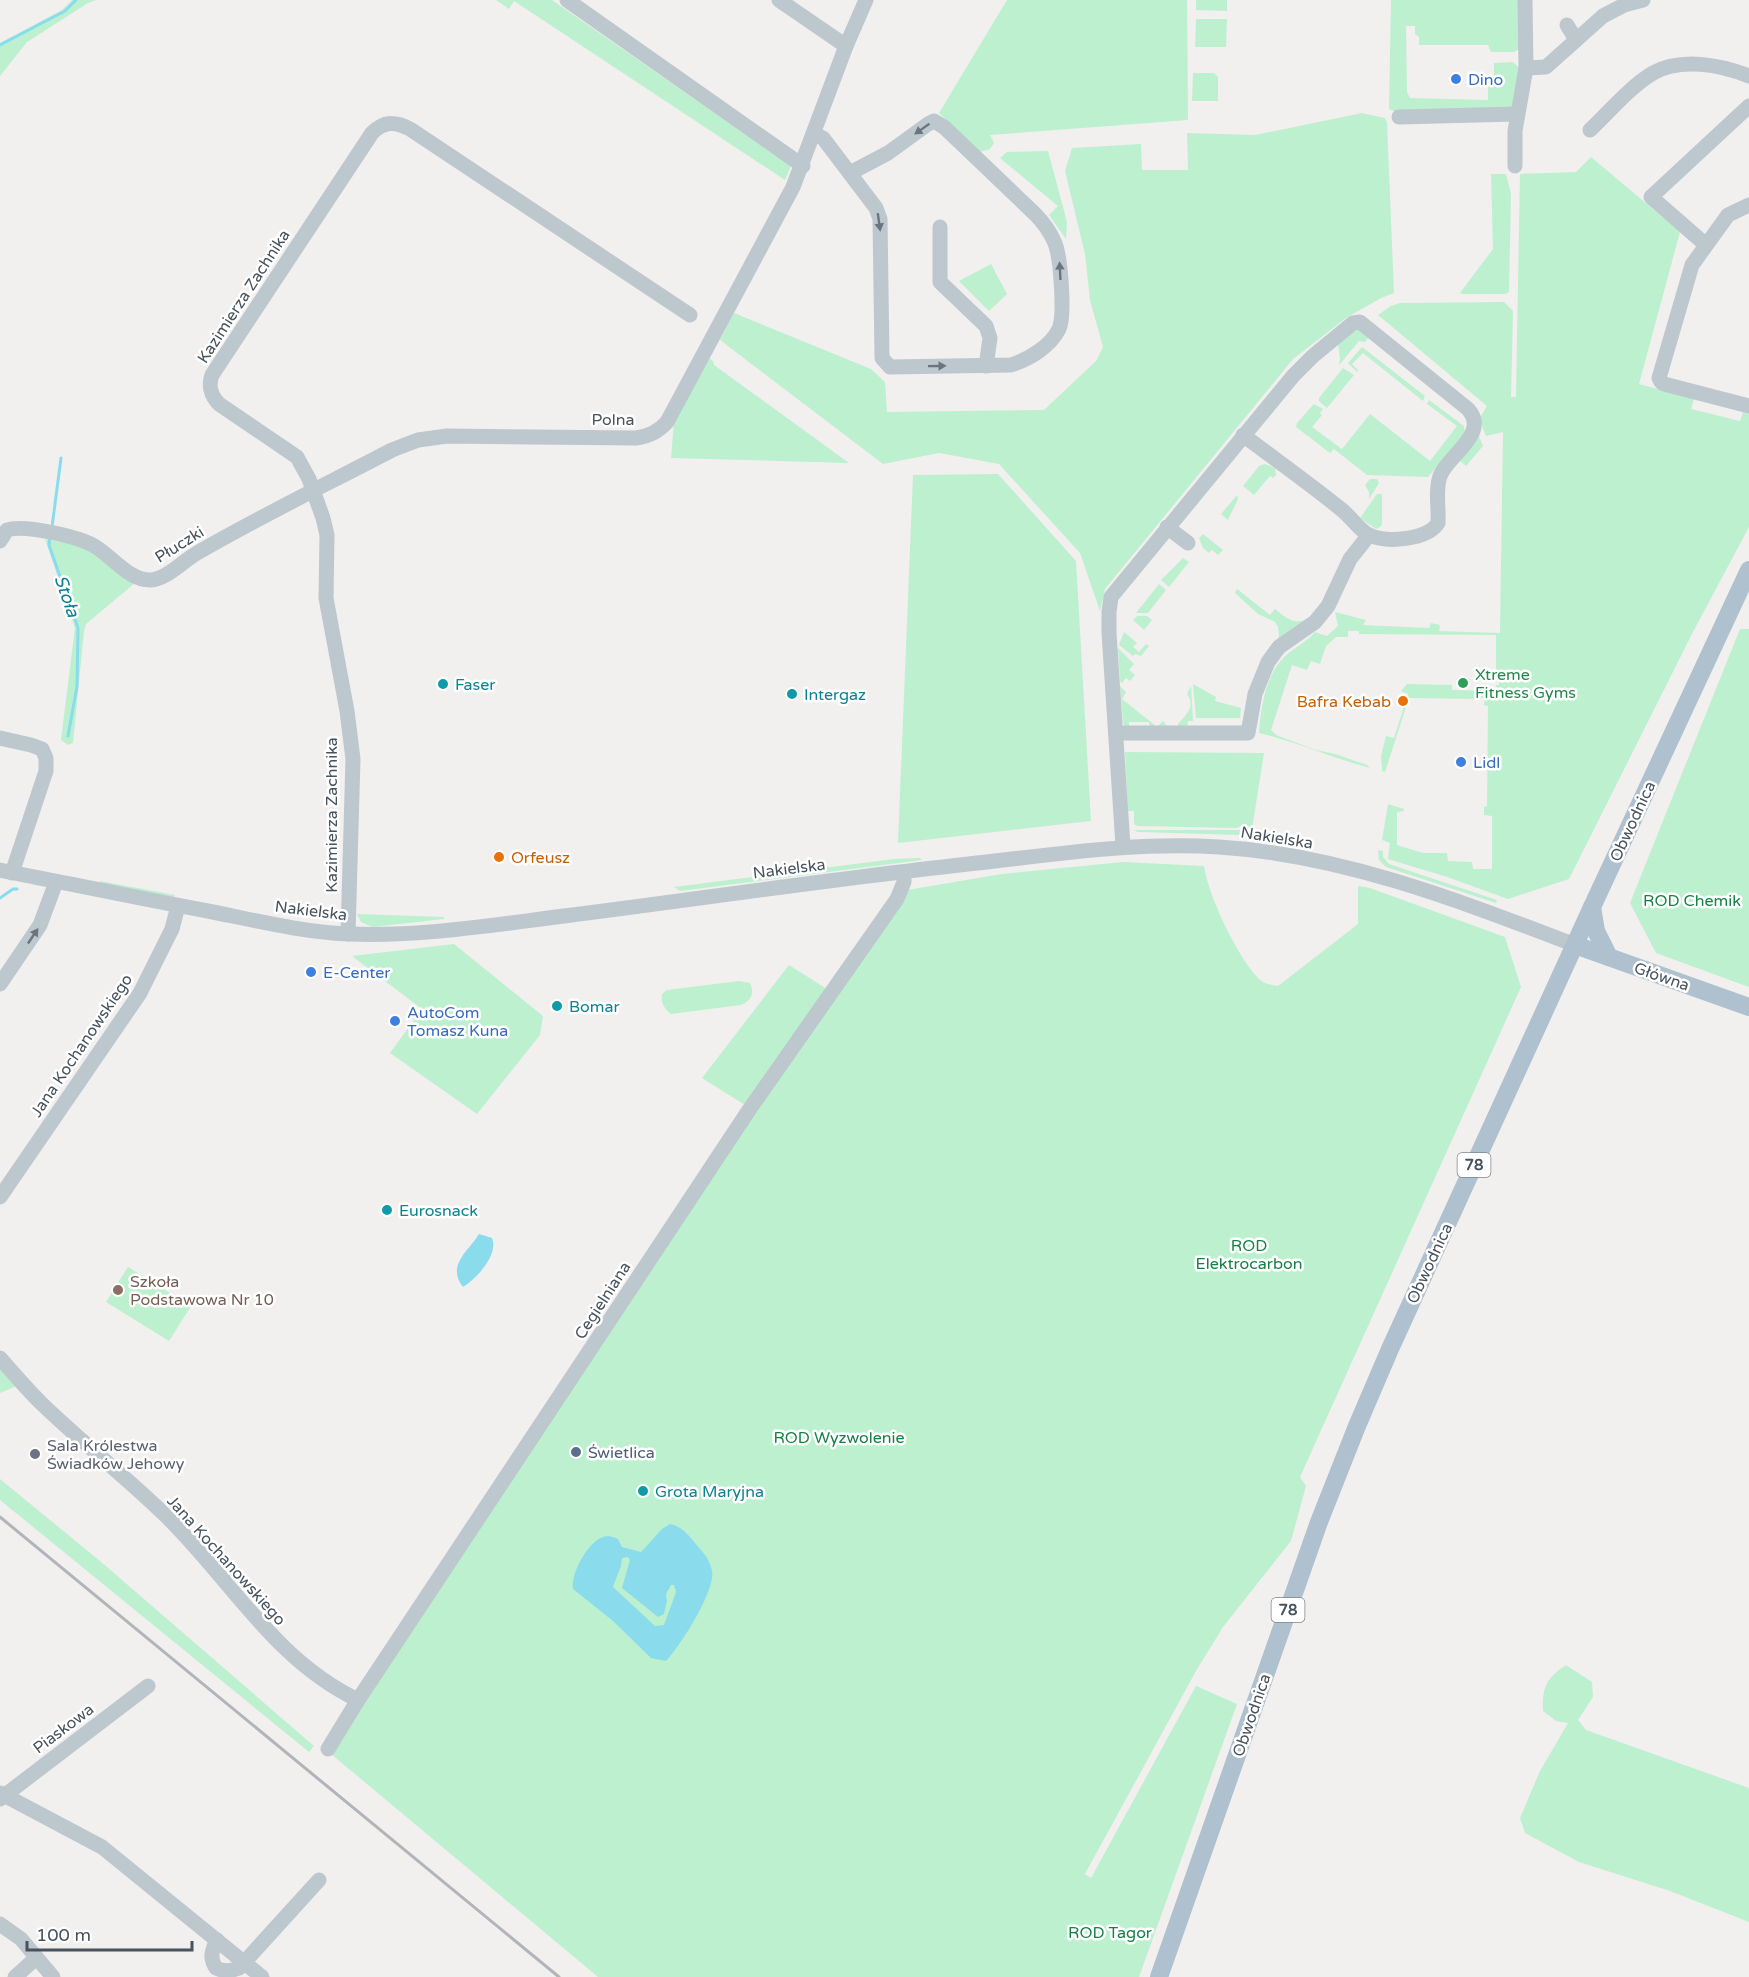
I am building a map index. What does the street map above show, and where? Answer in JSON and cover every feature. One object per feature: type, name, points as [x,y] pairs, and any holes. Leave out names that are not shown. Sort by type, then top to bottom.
[{"type":"main road","name":"Obwodnica","points":[[1159,1977],[1319,1522],[1357,1426],[1592,907],[1749,570]]},
{"type":"main road","points":[[1592,907],[1596,931],[1609,957]]},
{"type":"main road","name":"Główna","points":[[1575,945],[1749,1007]]},
{"type":"street","points":[[567,0],[803,166]]},
{"type":"street","points":[[779,0],[846,46]]},
{"type":"street","name":"Polna","points":[[313,492],[392,450],[423,439],[447,436],[636,438],[648,436],[657,431],[667,422],[767,239],[803,166],[846,46],[866,0]]},
{"type":"street","points":[[1515,166],[1517,114],[1526,68],[1526,0]]},
{"type":"street","points":[[1526,68],[1546,67],[1609,12],[1643,0]]},
{"type":"street","points":[[1567,25],[1576,40]]},
{"type":"street","points":[[1590,130],[1647,78],[1663,69],[1682,65],[1714,66],[1749,76]]},
{"type":"street","points":[[1706,244],[1651,197],[1749,106]]},
{"type":"street","points":[[1399,117],[1517,114]]},
{"type":"street","points":[[814,134],[823,138],[876,208],[880,219],[882,358],[890,367],[1011,365],[1028,360],[1054,337],[1060,327],[1062,317],[1058,252],[1047,227],[944,127],[934,121],[888,153],[850,173]]},
{"type":"street","name":"Kazimierza Zachnika","points":[[348,934],[353,759],[347,711],[326,598],[327,535],[323,518],[303,465],[297,457],[219,404],[214,399],[211,378],[372,133],[382,125],[393,122],[410,129],[690,315]]},
{"type":"street","points":[[1749,205],[1728,215],[1692,265],[1686,279],[1659,380],[1664,384],[1749,406]]},
{"type":"street","points":[[940,227],[940,282],[986,326],[990,338],[986,366]]},
{"type":"street","points":[[1123,846],[1108,612],[1112,597],[1167,527],[1293,376],[1340,333],[1357,322],[1372,331],[1467,409],[1473,415],[1474,423],[1471,436],[1439,478],[1438,520],[1434,529],[1426,535],[1410,538],[1369,535],[1287,466],[1244,435]]},
{"type":"street","name":"Płuczki","points":[[0,541],[4,533],[12,528],[75,538],[95,546],[139,578],[153,580],[195,554],[313,492]]},
{"type":"street","points":[[1167,527],[1188,543]]},
{"type":"street","points":[[1116,733],[1248,733],[1255,694],[1263,671],[1279,647],[1315,622],[1329,606],[1350,559],[1369,535]]},
{"type":"street","points":[[0,738],[42,749],[47,764],[6,871]]},
{"type":"street","name":"Nakielska","points":[[6,871],[294,929],[348,934],[487,926],[1123,846],[1218,847],[1316,860],[1398,881],[1575,945]]},
{"type":"street","name":"Cegielniana","points":[[328,1749],[358,1700],[749,1110],[897,898],[904,882],[904,872]]},
{"type":"street","points":[[0,984],[40,926],[56,882]]},
{"type":"street","name":"Jana Kochanowskiego","points":[[0,1197],[140,993],[172,928],[178,906]]},
{"type":"street","name":"Jana Kochanowskiego","points":[[0,1358],[40,1401],[167,1517],[272,1635],[305,1668],[337,1690],[358,1700]]},
{"type":"street","name":"Piaskowa","points":[[2,1796],[148,1686]]},
{"type":"street","points":[[2,1796],[102,1847],[262,1977]]},
{"type":"street","points":[[218,1940],[211,1957],[213,1972],[240,1968],[319,1880]]},
{"type":"street","points":[[0,1924],[21,1939],[52,1977]]},
{"type":"street","points":[[15,1977],[36,1958]]},
{"type":"green space","points":[[72,0],[96,0],[27,42],[0,76],[0,43],[62,10]]},
{"type":"green space","points":[[496,0],[552,0],[791,166],[785,180],[514,1],[509,9]]},
{"type":"green space","points":[[1007,0],[1187,0],[1188,120],[990,135],[994,143],[990,149],[980,152],[939,113]]},
{"type":"green space","points":[[1196,0],[1227,0],[1227,11],[1196,10]]},
{"type":"green space","points":[[1391,0],[1520,0],[1519,49],[1514,52],[1491,52],[1488,45],[1419,45],[1415,26],[1406,26],[1407,92],[1410,98],[1488,100],[1488,78],[1494,78],[1494,63],[1513,62],[1519,68],[1512,107],[1398,113],[1389,109]]},
{"type":"green space","points":[[1196,19],[1227,19],[1226,47],[1195,47]]},
{"type":"green space","points":[[1193,73],[1214,73],[1218,77],[1218,101],[1192,101]]},
{"type":"green space","points":[[1362,113],[1385,118],[1387,123],[1394,293],[1346,318],[1293,359],[1105,589],[1100,611],[1080,553],[999,464],[939,453],[883,464],[720,340],[734,313],[871,369],[885,382],[887,412],[1044,410],[1096,361],[1103,347],[1090,300],[1085,254],[1065,171],[1072,148],[1141,144],[1142,170],[1188,170],[1187,133],[1255,135]]},
{"type":"green space","points":[[1048,151],[1067,222],[1066,239],[1049,215],[1058,206],[1000,158],[1007,152]]},
{"type":"green space","points":[[1591,157],[1680,232],[1639,384],[1694,399],[1691,409],[1740,421],[1743,412],[1749,414],[1749,527],[1694,630],[1569,879],[1508,899],[1388,859],[1390,843],[1382,840],[1388,804],[1404,809],[1404,811],[1397,812],[1397,845],[1423,853],[1447,853],[1448,861],[1472,862],[1473,869],[1492,869],[1492,816],[1484,815],[1484,807],[1487,806],[1488,706],[1484,705],[1484,701],[1493,697],[1499,698],[1499,690],[1479,699],[1409,698],[1385,772],[1382,771],[1381,756],[1386,736],[1394,738],[1408,694],[1401,691],[1407,684],[1452,685],[1452,690],[1496,691],[1496,685],[1499,685],[1499,672],[1496,672],[1496,635],[1359,634],[1359,631],[1348,631],[1348,637],[1336,637],[1326,646],[1320,664],[1311,661],[1307,670],[1292,665],[1271,730],[1276,735],[1367,765],[1370,768],[1259,733],[1260,722],[1266,689],[1275,668],[1290,652],[1315,632],[1327,636],[1338,626],[1335,612],[1366,620],[1363,625],[1429,628],[1431,623],[1440,625],[1439,631],[1500,633],[1503,432],[1486,436],[1479,419],[1487,406],[1378,315],[1400,303],[1504,302],[1513,311],[1511,397],[1516,397],[1520,174],[1576,172]]},
{"type":"green space","points":[[1491,174],[1506,174],[1511,194],[1509,292],[1505,294],[1463,294],[1460,293],[1493,249]]},
{"type":"green space","points":[[991,264],[1007,294],[989,311],[959,281]]},
{"type":"green space","points":[[1354,328],[1370,335],[1365,342],[1359,341],[1339,365],[1338,343]]},
{"type":"green space","points":[[1362,347],[1425,396],[1423,401],[1363,353],[1352,364],[1358,370],[1357,372],[1348,363]]},
{"type":"green space","points":[[709,358],[714,365],[849,463],[671,458],[674,420]]},
{"type":"green space","points":[[1343,368],[1354,375],[1327,408],[1319,401],[1319,398]]},
{"type":"green space","points":[[1429,400],[1464,426],[1465,433],[1428,477],[1367,475],[1334,449],[1330,453],[1296,427],[1314,404],[1323,409],[1320,413],[1322,415],[1312,427],[1342,449],[1370,414],[1430,461],[1457,426],[1427,404]]},
{"type":"green space","points":[[1478,434],[1483,446],[1466,466],[1459,460]]},
{"type":"green space","points":[[1265,464],[1275,468],[1276,475],[1273,478],[1270,476],[1254,495],[1243,486],[1259,466]]},
{"type":"green space","points":[[998,474],[1076,561],[1091,821],[898,843],[913,475]]},
{"type":"green space","points":[[1370,479],[1377,479],[1379,483],[1369,499],[1369,492],[1365,485]]},
{"type":"green space","points":[[1377,494],[1382,494],[1382,524],[1376,529],[1360,518]]},
{"type":"green space","points":[[1237,495],[1238,499],[1228,520],[1221,514]]},
{"type":"green space","points":[[1203,534],[1223,550],[1218,555],[1212,550],[1209,553],[1203,548],[1199,538]]},
{"type":"green space","points":[[45,539],[87,547],[135,583],[86,624],[73,743],[68,745],[61,740],[75,628]]},
{"type":"green space","points":[[1183,558],[1189,562],[1169,587],[1161,580]]},
{"type":"green space","points":[[1159,584],[1166,590],[1148,613],[1136,613]]},
{"type":"green space","points":[[1237,589],[1270,615],[1275,609],[1292,620],[1305,620],[1275,642],[1279,637],[1275,622],[1258,614],[1235,593]]},
{"type":"green space","points":[[1137,616],[1147,616],[1152,620],[1144,630],[1133,620]]},
{"type":"green space","name":"ROD Chemik","points":[[1740,629],[1749,629],[1749,987],[1656,953],[1630,903]]},
{"type":"green space","points":[[1124,632],[1137,643],[1133,647],[1139,652],[1146,644],[1149,646],[1141,656],[1135,654],[1133,656],[1119,645]]},
{"type":"green space","points":[[1118,648],[1134,664],[1129,670],[1135,675],[1130,681],[1126,678],[1122,683],[1120,681]]},
{"type":"green space","points":[[1193,684],[1216,697],[1215,701],[1241,708],[1240,718],[1196,718]]},
{"type":"green space","points":[[1120,686],[1126,692],[1122,699],[1157,727],[1163,721],[1167,726],[1150,730],[1149,722],[1129,722],[1129,727],[1125,726]]},
{"type":"green space","points":[[1191,686],[1193,721],[1188,721],[1187,730],[1178,724],[1187,714],[1190,706],[1190,698],[1187,694]]},
{"type":"green space","points":[[1125,752],[1264,753],[1252,829],[1244,824],[1237,828],[1137,826],[1134,824],[1134,811],[1128,811]]},
{"type":"green space","points":[[1134,830],[1242,830],[1243,832],[1240,835],[1138,832]]},
{"type":"green space","points":[[1378,850],[1383,851],[1383,857],[1389,864],[1497,900],[1496,903],[1386,867],[1379,860]]},
{"type":"green space","points":[[920,858],[922,860],[680,891],[674,887],[894,859]]},
{"type":"green space","name":"ROD Wyzwolenie","points":[[1123,862],[1204,866],[1211,893],[1225,926],[1251,970],[1260,980],[1268,984],[1278,986],[1358,924],[1358,886],[1370,888],[1505,937],[1521,987],[1300,1477],[1306,1486],[1291,1541],[1223,1627],[1196,1671],[1085,1874],[1091,1878],[1196,1686],[1237,1704],[1139,1977],[598,1977],[331,1754],[701,1192],[907,890],[1002,874]]},
{"type":"green space","points":[[100,881],[175,895],[173,898],[100,883]]},
{"type":"green space","points":[[357,914],[444,917],[444,919],[372,927],[361,922]]},
{"type":"green space","points":[[454,944],[543,1016],[540,1035],[477,1114],[390,1053],[422,1009],[352,956]]},
{"type":"green space","points":[[789,965],[827,989],[745,1105],[702,1078]]},
{"type":"green space","points":[[739,981],[750,983],[752,990],[750,999],[741,1005],[671,1014],[662,1003],[662,994],[667,990]]},
{"type":"green space","points":[[128,1267],[191,1306],[169,1341],[106,1302]]},
{"type":"green space","points":[[0,1367],[17,1386],[0,1393]]},
{"type":"green space","points":[[0,1479],[100,1561],[314,1746],[309,1752],[0,1500]]},
{"type":"green space","points":[[1566,1665],[1592,1682],[1593,1697],[1578,1720],[1586,1730],[1749,1788],[1749,1922],[1670,1891],[1579,1862],[1525,1833],[1520,1818],[1540,1771],[1568,1723],[1556,1721],[1543,1711],[1543,1696],[1547,1684],[1554,1674]]},
{"type":"water","points":[[479,1234],[492,1238],[492,1252],[485,1266],[463,1287],[458,1279],[458,1265]]},
{"type":"water","points":[[670,1524],[684,1531],[705,1556],[712,1571],[712,1580],[703,1604],[680,1644],[666,1661],[651,1658],[613,1621],[573,1589],[578,1566],[595,1542],[608,1536],[618,1539],[622,1547],[641,1552],[662,1529]],"holes":[[[628,1557],[630,1560],[622,1588],[658,1617],[664,1614],[666,1594],[671,1585],[674,1585],[676,1592],[664,1625],[655,1626],[613,1587],[622,1558]]]},
{"type":"waterway","name":"Stoła","points":[[0,45],[65,11],[76,0]]},
{"type":"waterway","name":"Stoła","points":[[52,527],[61,458]]},
{"type":"waterway","name":"Stoła","points":[[50,536],[49,545],[78,628],[77,686],[68,736]]},
{"type":"waterway","name":"Stoła","points":[[0,898],[13,889],[17,889]]},
{"type":"railway","points":[[0,1517],[559,1977]]},
{"type":"place","name":"Dino","points":[[1456,79]]},
{"type":"place","name":"Xtreme Fitness Gyms","points":[[1463,683]]},
{"type":"place","name":"Faser","points":[[443,684]]},
{"type":"place","name":"Intergaz","points":[[792,694]]},
{"type":"place","name":"Bafra Kebab","points":[[1403,701]]},
{"type":"place","name":"Lidl","points":[[1461,762]]},
{"type":"place","name":"Orfeusz","points":[[499,857]]},
{"type":"place","name":"E-Center","points":[[311,972]]},
{"type":"place","name":"Bomar","points":[[557,1006]]},
{"type":"place","name":"AutoCom Tomasz Kuna","points":[[395,1021]]},
{"type":"place","name":"Eurosnack","points":[[387,1210]]},
{"type":"place","name":"Szkoła Podstawowa Nr 10","points":[[118,1290]]},
{"type":"place","name":"Świetlica","points":[[576,1452]]},
{"type":"place","name":"Sala Królestwa Świadków Jehowy","points":[[35,1454]]},
{"type":"place","name":"Grota Maryjna","points":[[643,1491]]},
{"type":"park label","name":"ROD Elektrocarbon","points":[[1249,1254]]},
{"type":"park label","name":"ROD Tagor","points":[[1110,1932]]}]
